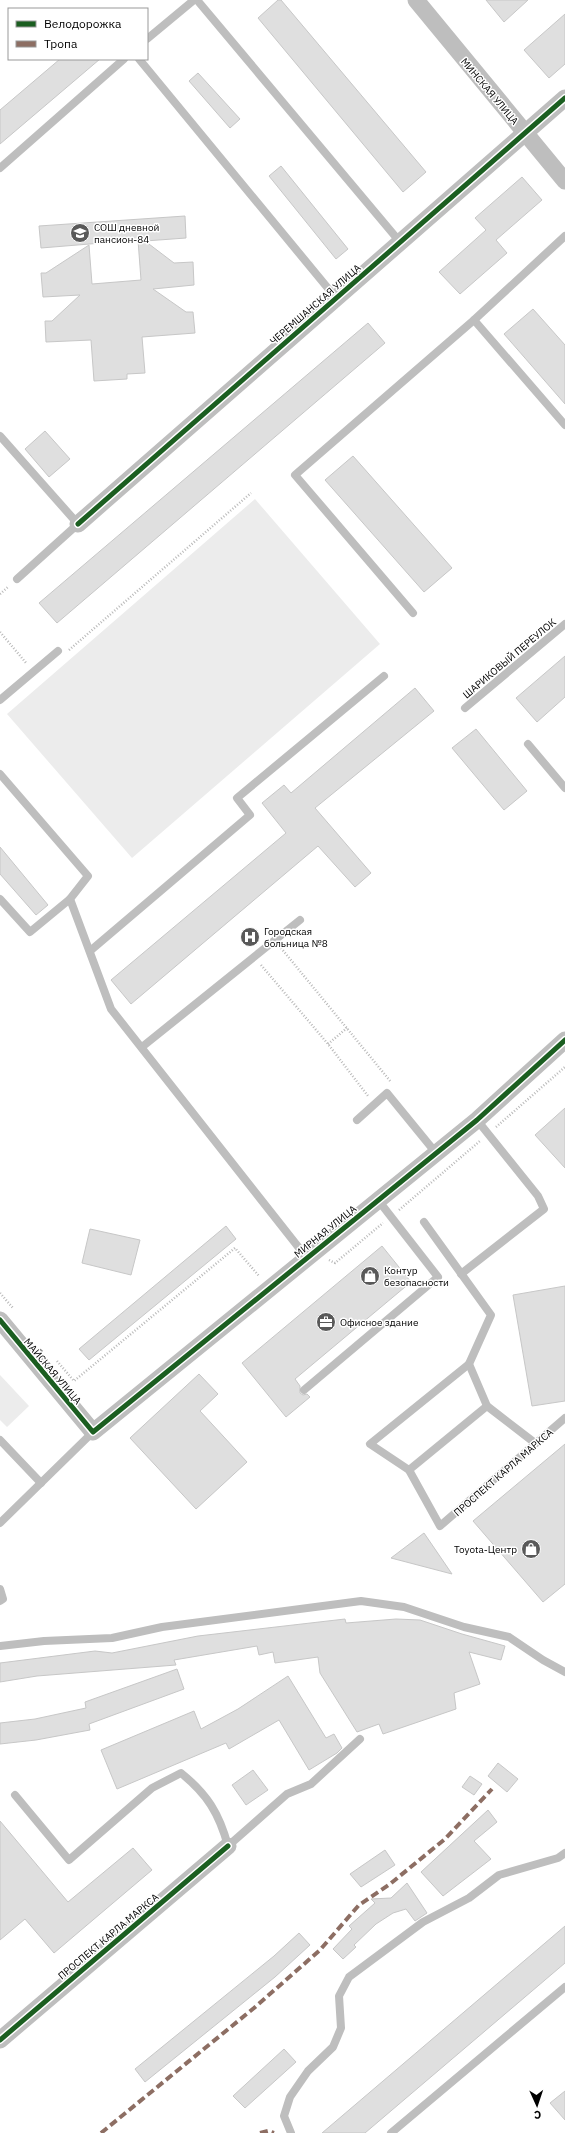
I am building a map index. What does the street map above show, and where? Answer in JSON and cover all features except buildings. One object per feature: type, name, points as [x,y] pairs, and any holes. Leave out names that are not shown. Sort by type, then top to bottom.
[{"type":"street","name":"МИНСКАЯ УЛИЦА","points":[[416,0],[565,181]]},
{"type":"street","name":"ЧЕРЕМШАНСКАЯ УЛИЦА","points":[[78,524],[565,98]]},
{"type":"street","name":"МИРНАЯ УЛИЦА","points":[[93,1432],[477,1120],[565,1040]]},
{"type":"street","name":"МАЙСКАЯ УЛИЦА","points":[[0,1320],[93,1432]]},
{"type":"street","name":"ПРОСПЕКТ КАРЛА МАРКСА","points":[[0,2040],[228,1846]]},
{"type":"lane","points":[[148,38],[194,0]]},
{"type":"lane","points":[[197,0],[400,242]]},
{"type":"lane","points":[[0,168],[123,60]]},
{"type":"lane","points":[[140,60],[336,298]]},
{"type":"lane","points":[[413,613],[295,475],[474,320],[565,236]]},
{"type":"lane","points":[[474,320],[565,425]]},
{"type":"lane","points":[[0,436],[78,524],[17,579]]},
{"type":"lane","name":"ШАРИКОВЫЙ ПЕРЕУЛОК","points":[[465,708],[565,624]]},
{"type":"lane","points":[[0,700],[58,651]]},
{"type":"lane","points":[[90,951],[250,815],[237,798],[384,676]]},
{"type":"lane","points":[[528,744],[565,788]]},
{"type":"lane","points":[[0,774],[88,876],[70,898],[30,932],[0,899]]},
{"type":"lane","points":[[70,898],[111,1009],[307,1258]]},
{"type":"lane","points":[[142,1047],[255,958],[300,920]]},
{"type":"lane","points":[[356,1120],[387,1093],[436,1153]]},
{"type":"lane","points":[[461,1274],[544,1209],[538,1196],[477,1120]]},
{"type":"lane","points":[[304,1390],[438,1276],[378,1200]]},
{"type":"lane","points":[[424,1222],[490,1315],[469,1364],[370,1444],[409,1470],[486,1406]]},
{"type":"lane","points":[[469,1364],[486,1406],[535,1443]]},
{"type":"lane","name":"ПРОСПЕКТ КАРЛА МАРКСА","points":[[409,1470],[440,1526],[565,1418]]},
{"type":"lane","points":[[0,1523],[93,1432]]},
{"type":"lane","points":[[0,1440],[41,1483]]},
{"type":"lane","points":[[0,1589],[3,1599],[0,1601]]},
{"type":"lane","points":[[0,1646],[44,1641],[112,1638],[162,1627],[361,1601],[404,1607],[464,1627],[509,1637],[543,1660],[565,1672]]},
{"type":"lane","points":[[15,1795],[69,1860],[152,1788],[181,1773],[200,1789],[222,1823],[228,1846],[287,1794],[311,1784],[360,1739]]},
{"type":"lane","points":[[291,2133],[284,2116],[290,2097],[308,2071],[333,2047],[341,2028],[339,1996],[349,1977],[423,1922],[469,1898],[499,1875],[558,1858],[565,1852]]},
{"type":"lane","points":[[391,2133],[565,1987]]},
{"type":"path","points":[[67,652],[251,493]]},
{"type":"path","points":[[0,632],[33,672]]},
{"type":"path","points":[[275,940],[395,1086],[387,1093]]},
{"type":"path","points":[[255,958],[328,1044],[375,1104]]},
{"type":"path","points":[[328,1044],[347,1028]]},
{"type":"path","points":[[54,1357],[74,1381],[235,1248],[270,1288]]},
{"type":"path","points":[[0,1293],[15,1310]]},
{"type":"shaded area","points":[[255,499],[380,644],[132,858],[7,714]]},
{"type":"shaded area","points":[[0,1375],[29,1406],[7,1427],[0,1420]]},
{"type":"marked path","points":[[101,2133],[254,2008],[320,1950],[359,1905],[390,1884],[445,1839],[492,1789]]},
{"type":"marked path","points":[[260,2133],[268,2131],[274,2133]]},
{"type":"cycle path","points":[[78,524],[565,98]]},
{"type":"cycle path","points":[[0,1320],[93,1432],[477,1120],[565,1040]]},
{"type":"cycle path","points":[[0,2040],[228,1846]]},
{"type":"place","name":"СОШ дневной пансион-84","points":[[80,233]]},
{"type":"place","name":"Городская больница №8","points":[[250,937]]},
{"type":"place","name":"Контур безопасности","points":[[370,1276]]},
{"type":"place","name":"Офисное здание","points":[[326,1322]]},
{"type":"place","name":"Toyota-Центр","points":[[531,1549]]}]
